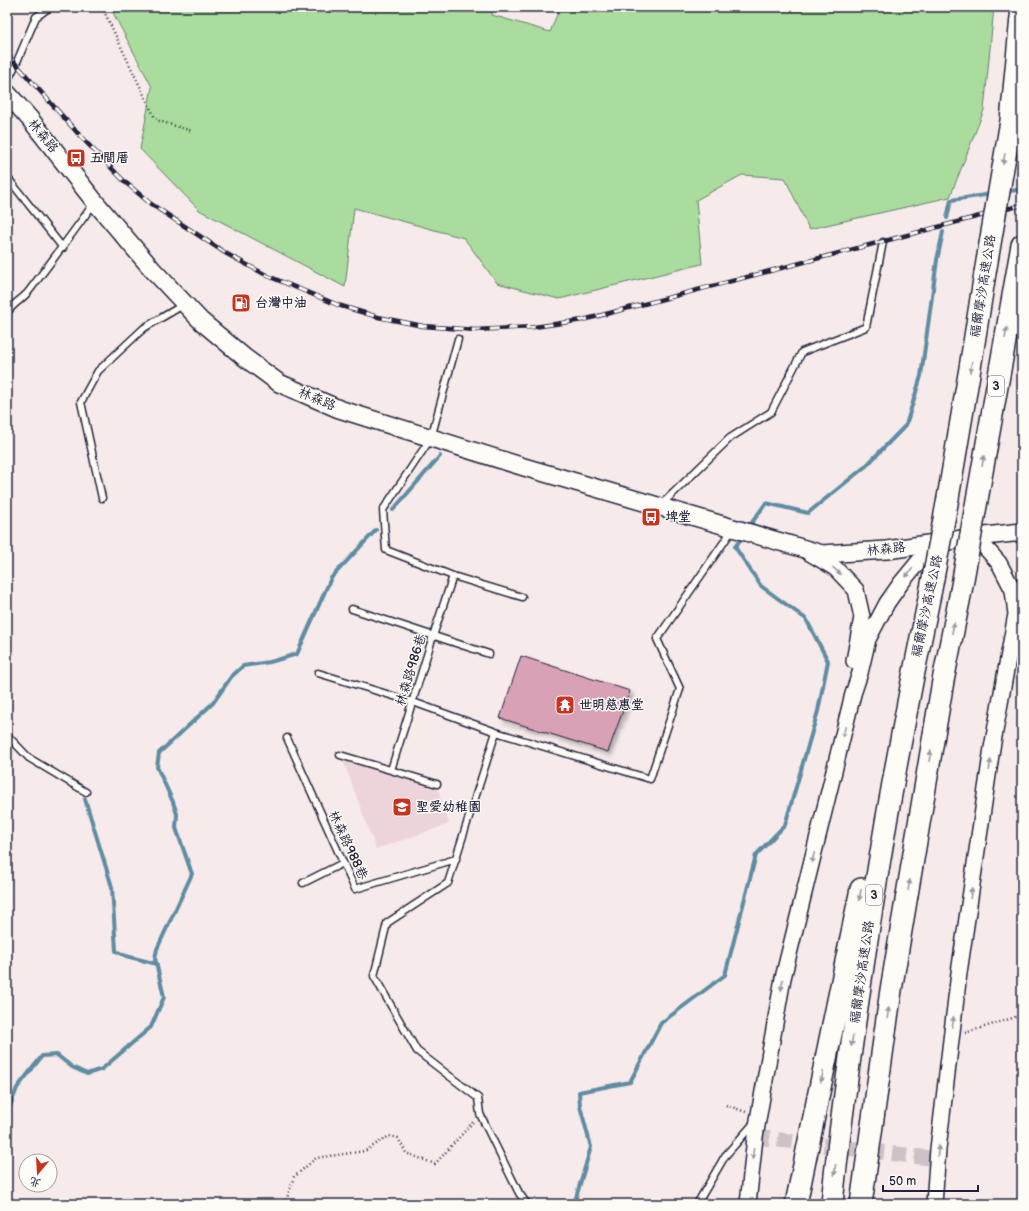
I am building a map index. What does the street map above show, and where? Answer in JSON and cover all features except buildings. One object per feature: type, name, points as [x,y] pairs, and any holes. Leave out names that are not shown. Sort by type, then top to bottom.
[{"type":"highway","name":"福爾摩沙高速公路","points":[[832,1204],[838,1146],[867,934],[897,754],[931,589],[970,368],[1011,121],[1022,7]]},
{"type":"highway","name":"3","points":[[861,1204],[891,990],[904,912],[943,681],[1022,245]]},
{"type":"highway","points":[[796,1204],[873,830],[912,681]]},
{"type":"highway","points":[[876,1204],[880,1154],[879,1076]]},
{"type":"main road","name":"林森路","points":[[7,93],[30,119],[95,202],[152,269],[201,322],[279,383],[338,409],[524,467],[741,530],[804,550],[822,554],[887,550],[1022,532]]},
{"type":"street","points":[[976,537],[999,563],[1013,590],[1016,614]]},
{"type":"street","points":[[748,1204],[758,1117],[783,978],[868,639],[887,603],[901,583],[934,543]]},
{"type":"street","points":[[804,550],[835,568],[856,590],[862,617],[852,674],[853,694]]},
{"type":"street","points":[[934,1204],[938,1149],[959,974],[991,755],[1016,614],[1022,593]]},
{"type":"lane","points":[[7,82],[36,18],[50,7]]},
{"type":"lane","points":[[7,177],[63,248]]},
{"type":"lane","points":[[7,313],[9,303],[27,294],[63,248],[95,202]]},
{"type":"lane","points":[[660,506],[730,438],[771,412],[802,352],[866,327],[883,242]]},
{"type":"lane","points":[[102,498],[81,402],[98,371],[144,328],[185,304]]},
{"type":"lane","points":[[458,340],[431,438],[383,510],[386,550],[453,576],[522,597]]},
{"type":"lane","points":[[318,673],[413,702],[496,732],[650,779],[680,689],[657,639],[741,530]]},
{"type":"lane","name":"林森路986巷","points":[[391,770],[453,576]]},
{"type":"lane","points":[[352,609],[489,654]]},
{"type":"lane","points":[[496,732],[448,883],[386,923],[374,976],[417,1051],[478,1098],[480,1114],[519,1193],[527,1204]]},
{"type":"lane","points":[[7,735],[29,758],[86,792]]},
{"type":"lane","name":"林森路988巷","points":[[287,738],[354,889],[456,859]]},
{"type":"lane","points":[[340,755],[437,784]]},
{"type":"lane","points":[[303,884],[343,863]]},
{"type":"lane","points":[[697,1204],[725,1156],[758,1117]]},
{"type":"path","points":[[102,7],[156,120],[192,131]]},
{"type":"path","points":[[952,1037],[1022,1015]]},
{"type":"path","points":[[726,1105],[758,1117]]},
{"type":"path","points":[[285,1204],[294,1177],[316,1158],[365,1151],[389,1136],[398,1138],[406,1153],[435,1164],[480,1114]]},
{"type":"shaded area","name":"聖愛幼稚園","points":[[343,760],[438,790],[449,824],[376,849]]},
{"type":"green space","points":[[110,7],[492,7],[492,15],[550,32],[560,7],[994,7],[984,110],[950,197],[809,229],[785,178],[742,175],[696,200],[702,264],[559,299],[497,283],[464,238],[354,208],[345,287],[199,210],[140,149],[152,87]]},
{"type":"waterway","points":[[1005,192],[1022,189]]},
{"type":"waterway","points":[[947,218],[951,200],[992,194]]},
{"type":"waterway","points":[[748,528],[766,503],[808,513],[866,466],[906,425],[921,376],[937,260],[943,232]]},
{"type":"waterway","points":[[393,510],[440,456]]},
{"type":"waterway","points":[[7,1114],[17,1088],[42,1056],[57,1055],[72,1067],[87,1074],[102,1069],[151,1027],[164,997],[155,958],[157,949],[192,874],[176,828],[177,814],[157,767],[159,753],[213,703],[231,677],[243,666],[270,662],[297,654],[331,578],[376,530]]},
{"type":"waterway","points":[[574,1204],[591,1147],[580,1106],[579,1092],[630,1082],[661,1023],[725,975],[756,855],[785,825],[818,711],[828,661],[806,619],[761,586],[735,547],[743,536]]},
{"type":"waterway","points":[[85,799],[112,887],[116,951],[126,956],[157,964]]},
{"type":"tunnel","points":[[755,1137],[938,1159]]},
{"type":"railway","points":[[7,54],[83,139],[125,182],[151,204],[227,254],[268,276],[338,305],[378,317],[423,326],[475,330],[534,327],[583,320],[1022,205]]},
{"type":"place","name":"五間厝","points":[[76,158]]},
{"type":"place","name":"台灣中油","points":[[241,303]]},
{"type":"place","name":"埤堂","points":[[651,517]]},
{"type":"place","name":"世明慈惠堂","points":[[565,705]]},
{"type":"place","name":"聖愛幼稚園","points":[[402,807]]}]
